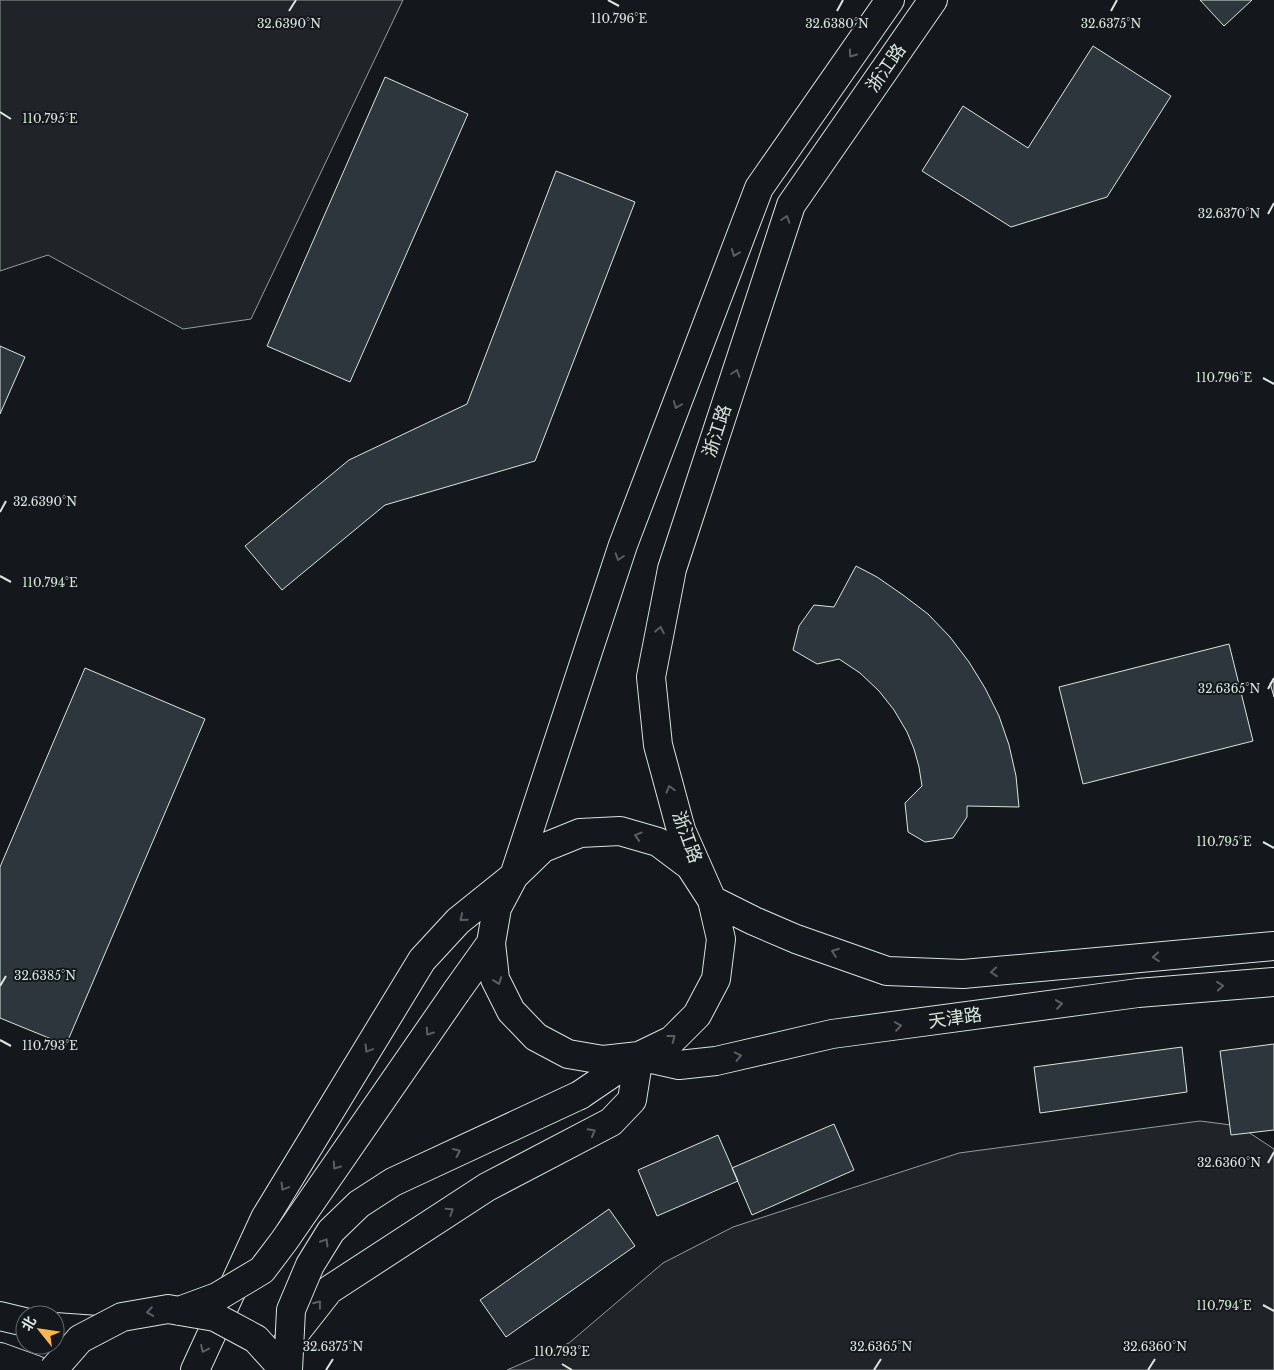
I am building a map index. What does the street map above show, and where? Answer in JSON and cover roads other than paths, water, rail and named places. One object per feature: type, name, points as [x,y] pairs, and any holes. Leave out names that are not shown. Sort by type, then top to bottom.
[{"type":"main road","name":"浙江路","points":[[514,876],[623,545],[759,188],[890,0]]},
{"type":"main road","name":"浙江路","points":[[712,900],[681,830],[658,745],[651,678],[672,569],[791,205],[933,0]]},
{"type":"main road","points":[[195,1370],[265,1218],[422,960],[458,921],[514,876],[543,848],[580,833],[620,831],[658,842],[690,866],[712,900],[721,939],[716,979],[697,1015],[672,1040],[639,1056],[580,1094],[393,1182],[358,1204],[332,1231],[310,1265],[291,1310],[288,1370]]},
{"type":"main road","points":[[514,876],[497,908],[491,943],[495,979],[511,1011],[536,1038],[568,1054],[603,1060],[639,1056]]},
{"type":"main road","points":[[712,900],[754,921],[887,971],[963,974],[1274,946]]},
{"type":"main road","points":[[179,1311],[217,1296],[262,1270],[491,943]]},
{"type":"main road","name":"天津路","points":[[639,1056],[679,1064],[716,1061],[832,1034],[1138,993],[1274,982]]},
{"type":"main road","points":[[266,1370],[329,1290],[487,1187],[611,1122],[632,1100],[639,1056]]},
{"type":"main road","points":[[53,1370],[80,1339],[122,1316],[168,1309],[215,1316],[256,1339],[284,1370]]},
{"type":"main road","points":[[0,1316],[15,1320]]},
{"type":"main road","points":[[65,1328],[97,1330]]},
{"type":"main road","points":[[0,1357],[36,1370]]}]
